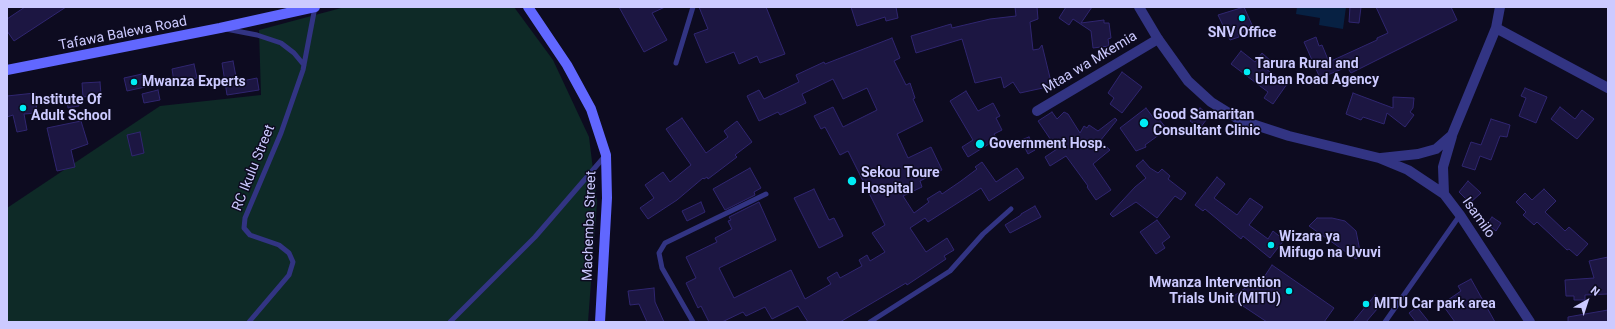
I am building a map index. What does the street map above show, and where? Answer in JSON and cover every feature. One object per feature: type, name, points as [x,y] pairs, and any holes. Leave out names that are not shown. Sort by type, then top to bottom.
[{"type":"main road","name":"Tafawa Balewa Road","points":[[7,70],[220,28],[315,7]]},
{"type":"main road","name":"Machemba Street","points":[[528,7],[567,65],[591,109],[606,155],[607,198],[600,322]]},
{"type":"street","points":[[1139,7],[1158,39],[1188,81],[1211,102],[1240,120],[1289,136],[1379,158],[1418,154],[1436,149],[1452,135]]},
{"type":"street","points":[[1444,194],[1444,166],[1452,135],[1496,28],[1500,7]]},
{"type":"street","points":[[1496,28],[1608,88]]},
{"type":"street","name":"Mtaa wa Mkemia","points":[[1037,111],[1158,39]]},
{"type":"street","name":"Isamilo","points":[[1379,158],[1408,170],[1444,194],[1460,215],[1530,322]]},
{"type":"lane","name":"RC Ikulu Street","points":[[249,322],[289,274],[293,262],[289,253],[279,245],[250,235],[244,228],[245,218],[281,133],[304,65],[315,7]]},
{"type":"lane","points":[[676,63],[693,7]]},
{"type":"lane","points":[[220,28],[257,34],[281,44],[294,53],[304,65]]},
{"type":"lane","points":[[450,322],[536,237],[606,155]]},
{"type":"lane","points":[[693,322],[662,268],[659,253],[665,243],[766,194]]},
{"type":"lane","points":[[870,322],[950,271],[983,234],[1011,209]]},
{"type":"lane","points":[[1385,322],[1460,215]]},
{"type":"green space","points":[[345,7],[514,7],[553,60],[589,137],[597,202],[588,322],[7,322],[7,208],[160,106],[261,95],[259,30]]},
{"type":"water","points":[[1297,7],[1346,7],[1343,29],[1319,25],[1320,18],[1296,14]]},
{"type":"building","points":[[25,7],[66,7],[14,41],[7,31],[7,19]]},
{"type":"building","points":[[619,7],[665,7],[652,13],[667,40],[644,52]]},
{"type":"building","points":[[699,7],[766,7],[785,54],[760,63],[757,56],[739,64],[734,52],[706,63],[694,34],[708,29]]},
{"type":"building","points":[[851,7],[896,7],[898,18],[886,21],[885,17],[857,26]]},
{"type":"building","points":[[1015,7],[1037,7],[1038,19],[1030,22],[1033,50],[1039,49],[1042,45],[1052,86],[1020,93],[1013,82],[1004,88],[1001,77],[975,83],[962,39],[916,53],[911,36],[951,24],[952,28],[990,19],[1016,16]]},
{"type":"building","points":[[1066,7],[1092,7],[1081,23],[1104,20],[1104,23],[1109,23],[1111,38],[1108,39],[1109,46],[1093,48],[1091,31],[1073,19],[1069,25],[1059,18]]},
{"type":"building","points":[[1244,7],[1252,25],[1243,29],[1244,31],[1238,34],[1239,37],[1230,40],[1218,15]]},
{"type":"building","points":[[1350,7],[1361,7],[1359,23],[1349,22]]},
{"type":"building","points":[[1376,7],[1451,7],[1457,20],[1351,73],[1347,67],[1320,78],[1304,42],[1316,37],[1319,46],[1322,45],[1329,62],[1377,40],[1377,38],[1388,33]]},
{"type":"building","points":[[892,38],[900,58],[894,61],[906,85],[910,83],[915,98],[913,99],[923,121],[897,134],[908,158],[931,147],[942,170],[920,181],[922,187],[903,196],[914,213],[929,202],[927,199],[940,191],[942,194],[977,169],[975,167],[982,162],[996,182],[1017,168],[1024,178],[989,201],[981,188],[928,222],[925,218],[910,228],[926,252],[947,238],[954,250],[944,256],[946,259],[907,285],[906,283],[840,322],[808,322],[798,306],[772,319],[765,307],[746,316],[743,312],[722,322],[709,322],[701,306],[698,308],[686,283],[696,278],[686,257],[717,242],[715,238],[732,229],[728,221],[731,220],[729,217],[759,202],[776,240],[719,268],[734,298],[791,270],[805,299],[831,284],[827,278],[837,272],[840,278],[862,266],[859,260],[867,255],[870,261],[885,252],[872,233],[885,225],[848,151],[840,155],[825,127],[821,129],[814,116],[833,107],[843,127],[877,110],[867,88],[843,99],[833,79],[802,94],[806,103],[780,115],[778,112],[759,121],[747,96],[759,90],[764,99],[799,82],[796,75],[824,62],[825,64]]},
{"type":"building","points":[[1241,51],[1255,62],[1262,53],[1272,62],[1266,69],[1287,84],[1273,104],[1264,98],[1268,92],[1231,64]]},
{"type":"building","points":[[233,61],[237,82],[257,78],[259,90],[227,95],[222,63]]},
{"type":"building","points":[[194,64],[197,78],[174,82],[172,69]]},
{"type":"building","points":[[1122,72],[1142,87],[1122,113],[1110,104],[1114,98],[1108,93]]},
{"type":"building","name":"Mwanza Experts","points":[[142,74],[145,87],[127,91],[124,78]]},
{"type":"building","points":[[100,82],[101,95],[83,97],[82,83]]},
{"type":"building","points":[[1525,88],[1547,97],[1536,123],[1519,116],[1526,98],[1521,96]]},
{"type":"building","name":"Mwanza Experts","points":[[158,90],[160,100],[144,103],[142,94]]},
{"type":"building","points":[[966,91],[978,111],[993,103],[1000,116],[996,118],[1002,130],[994,134],[997,139],[968,157],[962,147],[973,140],[950,101]]},
{"type":"building","points":[[35,93],[37,113],[24,114],[27,130],[17,132],[13,115],[7,117],[7,96]]},
{"type":"building","points":[[1353,93],[1393,108],[1393,97],[1414,98],[1413,108],[1410,112],[1414,115],[1405,127],[1387,113],[1384,124],[1363,117],[1361,120],[1346,114]]},
{"type":"building","points":[[77,97],[79,106],[68,108],[67,99]]},
{"type":"building","points":[[1560,107],[1575,119],[1582,110],[1594,119],[1577,139],[1551,119]]},
{"type":"building","points":[[1146,108],[1155,120],[1158,118],[1167,129],[1145,145],[1146,147],[1136,151],[1120,128]]},
{"type":"building","points":[[1200,108],[1210,115],[1200,128],[1190,121]]},
{"type":"building","points":[[1052,112],[1057,119],[1064,112],[1068,114],[1080,133],[1084,126],[1087,128],[1089,125],[1098,131],[1115,118],[1117,120],[1100,141],[1110,150],[1093,164],[1111,190],[1096,200],[1087,187],[1088,186],[1066,156],[1050,166],[1045,157],[1057,149],[1038,121]]},
{"type":"building","points":[[682,118],[706,153],[728,137],[724,131],[737,121],[752,142],[735,155],[737,157],[708,179],[707,177],[704,179],[703,178],[677,200],[648,219],[640,208],[654,198],[645,185],[663,172],[670,182],[691,165],[666,129]]},
{"type":"building","points":[[1491,119],[1510,125],[1507,137],[1500,136],[1491,160],[1480,156],[1475,170],[1462,166],[1471,142],[1481,145]]},
{"type":"building","points":[[81,121],[88,144],[71,150],[75,167],[57,171],[47,128]]},
{"type":"building","points":[[140,132],[144,153],[132,156],[127,135]]},
{"type":"building","points":[[1029,137],[1035,150],[1028,154],[1021,140]]},
{"type":"building","points":[[1143,160],[1150,168],[1158,173],[1162,169],[1170,176],[1168,179],[1186,193],[1181,200],[1175,196],[1157,218],[1136,202],[1113,217],[1110,214],[1135,187],[1146,178],[1136,166]]},
{"type":"building","points":[[750,168],[761,188],[754,192],[755,195],[725,210],[713,189]]},
{"type":"building","points":[[1217,177],[1225,184],[1214,198],[1237,215],[1250,198],[1263,207],[1249,225],[1268,239],[1273,231],[1284,240],[1270,258],[1243,236],[1241,239],[1205,209],[1203,211],[1195,205]]},
{"type":"building","points":[[1468,181],[1481,193],[1470,203],[1459,192]]},
{"type":"building","points":[[814,189],[829,220],[834,218],[843,236],[819,248],[794,198]]},
{"type":"building","points":[[1544,189],[1556,201],[1545,212],[1565,231],[1569,227],[1588,244],[1577,256],[1569,249],[1567,250],[1537,222],[1534,225],[1523,215],[1526,212],[1516,202],[1525,193],[1532,200]]},
{"type":"building","points":[[701,202],[705,212],[687,221],[682,211]]},
{"type":"building","points":[[1035,206],[1041,217],[1010,233],[1005,225]]},
{"type":"building","points":[[1492,217],[1501,223],[1496,231],[1487,224]]},
{"type":"building","points":[[1317,218],[1332,218],[1345,221],[1356,231],[1360,251],[1356,259],[1309,226]]},
{"type":"building","points":[[1157,220],[1170,237],[1162,243],[1165,248],[1156,254],[1140,232]]},
{"type":"building","points":[[1608,257],[1608,294],[1585,295],[1585,300],[1574,300],[1574,296],[1566,296],[1565,280],[1594,278],[1589,261]]},
{"type":"building","name":"Mwanza Intervention Trials Unit (MITU)","points":[[1272,265],[1334,308],[1324,322],[1267,322],[1231,298],[1251,284],[1257,288]]},
{"type":"building","points":[[1471,279],[1495,322],[1455,322],[1442,304],[1461,291],[1458,286]]},
{"type":"building","points":[[654,288],[655,302],[664,322],[647,322],[639,304],[630,305],[628,291]]},
{"type":"building","points":[[1375,295],[1383,302],[1366,322],[1353,322]]},
{"type":"building","points":[[1417,307],[1429,322],[1416,322],[1409,313]]},
{"type":"building","points":[[1608,310],[1608,322],[1568,322],[1568,317]]},
{"type":"place","name":"SNV Office","points":[[1242,18]]},
{"type":"place","name":"Tarura Rural and Urban Road Agency","points":[[1247,72]]},
{"type":"place","name":"Mwanza Experts","points":[[134,82]]},
{"type":"place","name":"Institute Of Adult School","points":[[23,108]]},
{"type":"place","name":"Good Samaritan Consultant Clinic","points":[[1144,123]]},
{"type":"place","name":"Government Hosp.","points":[[980,144]]},
{"type":"place","name":"Sekou Toure Hospital","points":[[852,181]]},
{"type":"place","name":"Wizara ya Mifugo na Uvuvi","points":[[1271,245]]},
{"type":"place","name":"Mwanza Intervention Trials Unit (MITU)","points":[[1289,291]]},
{"type":"place","name":"MITU Car park area","points":[[1366,304]]}]
